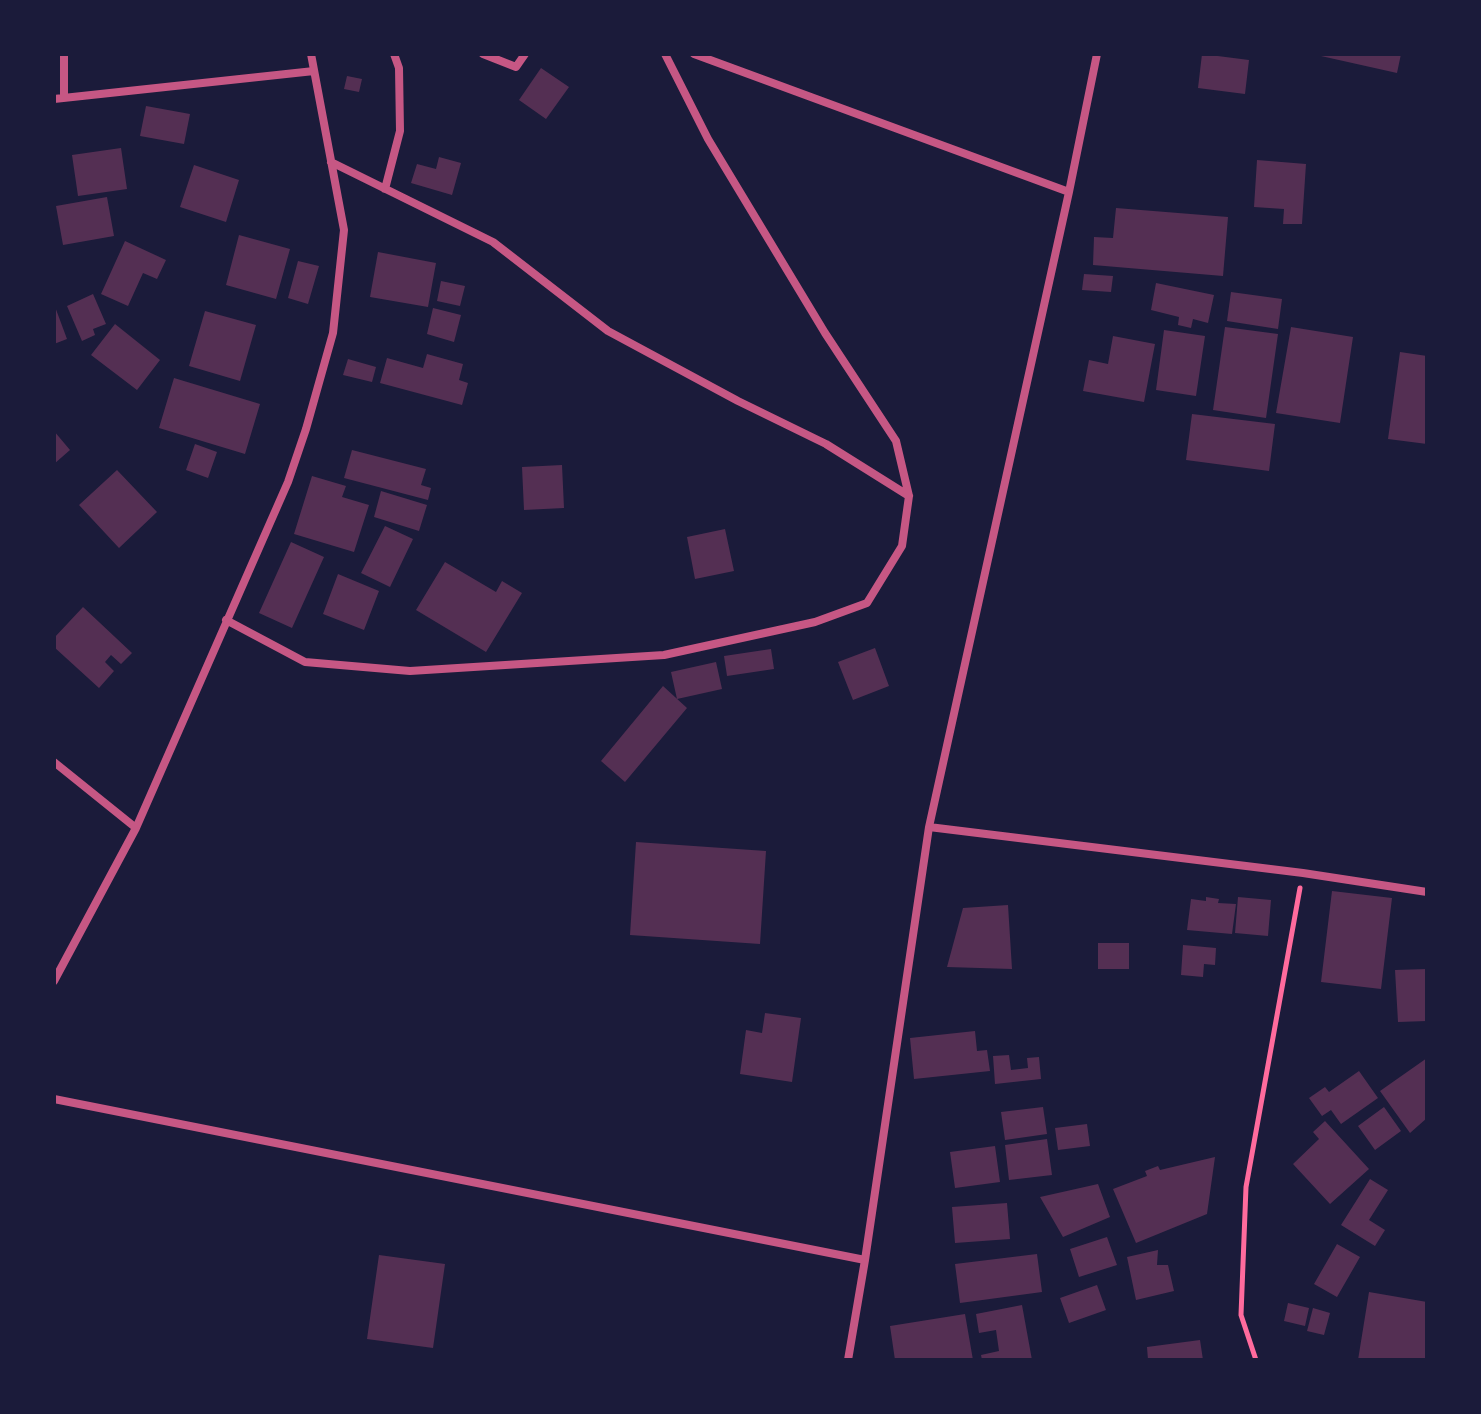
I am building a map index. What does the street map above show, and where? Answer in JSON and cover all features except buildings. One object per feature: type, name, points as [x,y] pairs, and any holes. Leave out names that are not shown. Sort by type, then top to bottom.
[{"type":"street","points":[[64,54],[64,98]]},
{"type":"street","points":[[54,981],[136,828],[288,482],[333,333],[344,230],[311,54]]},
{"type":"street","points":[[385,189],[400,131],[399,68],[394,54]]},
{"type":"street","points":[[483,54],[516,67],[525,54]]},
{"type":"street","points":[[226,620],[305,662],[410,671],[664,655],[815,622],[867,603],[902,546],[909,496],[896,441],[825,333],[708,139],[665,54]]},
{"type":"street","points":[[694,54],[1069,192]]},
{"type":"street","points":[[848,1360],[929,827],[1097,54]]},
{"type":"street","points":[[54,99],[314,71]]},
{"type":"street","points":[[331,162],[493,242],[608,331],[826,444],[909,496]]},
{"type":"street","points":[[54,762],[136,828]]},
{"type":"street","points":[[929,827],[1303,873],[1427,892]]},
{"type":"street","points":[[54,1099],[865,1260]]},
{"type":"path","points":[[1256,1360],[1241,1315],[1246,1187],[1303,873]]}]
